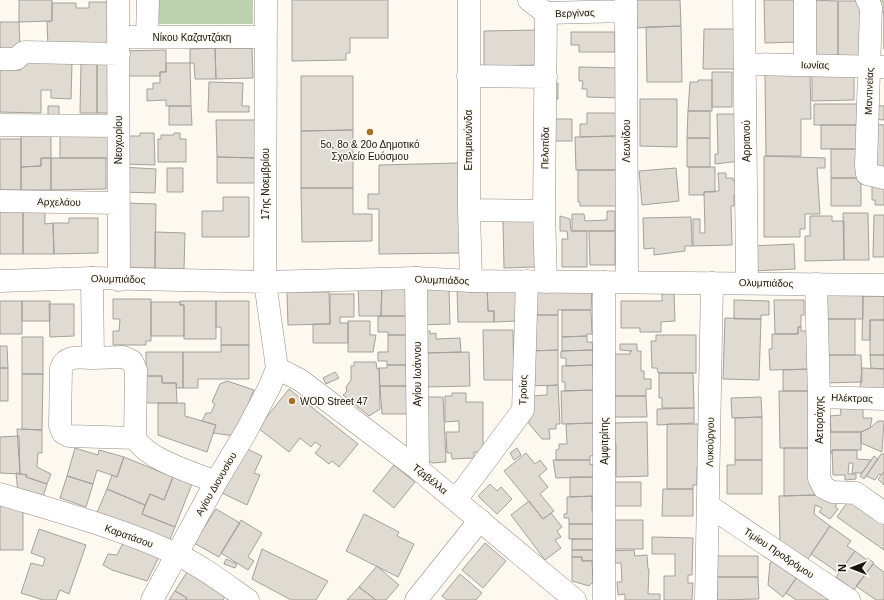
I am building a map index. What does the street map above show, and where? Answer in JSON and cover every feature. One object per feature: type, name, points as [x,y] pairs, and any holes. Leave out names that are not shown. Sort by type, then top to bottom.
[{"type":"street","name":"Νεοχωρίου","points":[[118,0],[119,280]]},
{"type":"street","points":[[147,37],[148,0]]},
{"type":"street","name":"17ης Νοεμβρίου","points":[[266,0],[265,282],[277,368]]},
{"type":"street","name":"Επαμεινώνδα","points":[[469,0],[468,76],[471,281]]},
{"type":"street","name":"Βεργίνας","points":[[529,0],[546,13],[626,6]]},
{"type":"street","name":"Αρριανού","points":[[744,0],[746,64],[747,282]]},
{"type":"street","points":[[805,0],[805,65]]},
{"type":"street","name":"Μαντινείας","points":[[869,4],[877,67],[875,176]]},
{"type":"street","name":"Λεωνίδου","points":[[626,6],[627,282]]},
{"type":"street","name":"Πελοπίδα","points":[[536,282],[544,211],[546,13]]},
{"type":"street","name":"Νίκου Καζαντζάκη","points":[[0,59],[16,59],[24,52],[119,45],[147,37],[265,37]]},
{"type":"street","name":"Ιωνίας","points":[[746,64],[877,67]]},
{"type":"street","points":[[468,76],[546,77]]},
{"type":"street","points":[[0,125],[118,126]]},
{"type":"street","name":"Αρχελάου","points":[[0,202],[118,203]]},
{"type":"street","points":[[469,210],[544,211]]},
{"type":"street","points":[[92,278],[93,358]]},
{"type":"street","name":"Ολυμπιάδος","points":[[0,281],[92,278],[119,280],[265,282],[416,278],[536,282],[747,282],[884,285]]},
{"type":"street","name":"Αγίου Ιωάννου","points":[[416,278],[418,469]]},
{"type":"street","name":"Τροίας","points":[[456,500],[523,410],[536,282]]},
{"type":"street","name":"Αμφιτρίτης","points":[[604,282],[604,600]]},
{"type":"street","name":"Λυκούργου","points":[[706,600],[709,506],[712,283]]},
{"type":"street","name":"Αετοράχης","points":[[816,284],[819,397],[819,478],[824,488],[833,492],[856,493],[884,513]]},
{"type":"street","points":[[135,438],[69,436],[63,433],[60,426],[61,368],[63,362],[68,358],[123,358],[132,361],[136,370],[135,438],[140,445],[153,455],[216,482]]},
{"type":"street","name":"Τζαβέλλα","points":[[277,368],[300,380],[418,469],[480,520],[571,599]]},
{"type":"street","name":"Αγίου Διονυσίου","points":[[152,600],[216,482],[247,430],[270,386],[277,368]]},
{"type":"street","name":"Ηλέκτρας","points":[[819,397],[884,399]]},
{"type":"street","name":"Καρατάσου","points":[[0,494],[134,536],[177,554],[214,576],[248,600]]},
{"type":"street","name":"Τιμίου Προδρόμου","points":[[709,506],[849,600]]},
{"type":"street","points":[[416,600],[480,520]]},
{"type":"green space","points":[[159,0],[253,0],[253,24],[158,24]]},
{"type":"building","points":[[19,0],[52,0],[52,21],[19,22]]},
{"type":"building","points":[[292,0],[388,0],[388,38],[350,38],[350,53],[346,53],[346,60],[292,61]]},
{"type":"building","points":[[636,0],[680,0],[681,26],[637,28]]},
{"type":"building","points":[[764,0],[796,0],[798,42],[765,43]]},
{"type":"building","points":[[811,0],[838,1],[838,57],[809,56]]},
{"type":"building","points":[[838,1],[864,1],[864,57],[838,57]]},
{"type":"building","points":[[877,1],[884,1],[884,12],[877,12]]},
{"type":"building","points":[[89,2],[109,2],[110,46],[48,47],[47,22],[52,21],[52,3],[76,3],[76,8],[89,8]]},
{"type":"building","points":[[0,22],[19,22],[20,50],[0,50]]},
{"type":"building","points":[[681,26],[682,82],[647,82],[646,27]]},
{"type":"building","points":[[704,29],[735,29],[735,69],[703,69]]},
{"type":"building","points":[[541,30],[542,65],[484,66],[484,31]]},
{"type":"building","points":[[571,32],[615,32],[615,52],[579,52],[579,45],[571,45]]},
{"type":"building","points":[[215,48],[252,48],[253,78],[216,79]]},
{"type":"building","points":[[215,48],[216,79],[195,79],[194,63],[190,63],[190,49]]},
{"type":"building","points":[[166,50],[166,72],[160,72],[160,76],[121,76],[121,51]]},
{"type":"building","points":[[20,62],[72,63],[71,99],[51,98],[51,90],[41,90],[41,113],[0,112],[0,69],[20,70]]},
{"type":"building","points":[[166,63],[190,63],[191,106],[166,106],[166,100],[147,101],[147,89],[153,89],[153,83],[160,83],[160,72],[166,72]]},
{"type":"building","points":[[81,64],[97,64],[97,113],[80,113]]},
{"type":"building","points":[[97,64],[110,64],[109,113],[97,113]]},
{"type":"building","points":[[579,67],[622,68],[621,98],[587,97],[587,89],[582,89],[583,81],[579,81]]},
{"type":"building","points":[[712,72],[732,72],[732,107],[712,107]]},
{"type":"building","points":[[854,74],[854,100],[812,101],[812,75]]},
{"type":"building","points":[[765,75],[810,75],[811,119],[801,119],[801,156],[766,156]]},
{"type":"building","points":[[301,76],[353,76],[353,130],[301,131]]},
{"type":"building","points":[[698,80],[712,80],[712,111],[688,111],[690,82],[698,82]]},
{"type":"building","points":[[209,82],[243,83],[242,106],[249,106],[249,112],[208,112]]},
{"type":"building","points":[[552,83],[558,83],[558,99],[552,99]]},
{"type":"building","points":[[640,99],[677,99],[677,147],[640,146]]},
{"type":"building","points":[[814,104],[863,104],[862,125],[814,125]]},
{"type":"building","points":[[872,105],[884,106],[884,120],[872,119]]},
{"type":"building","points":[[48,106],[59,106],[59,118],[48,118]]},
{"type":"building","points":[[169,106],[191,106],[192,125],[169,125]]},
{"type":"building","points":[[688,111],[710,111],[710,138],[687,138]]},
{"type":"building","points":[[587,113],[617,113],[616,136],[580,137],[580,124],[587,124]]},
{"type":"building","points":[[717,114],[741,114],[741,161],[715,164],[715,154],[718,154]]},
{"type":"building","points":[[552,119],[572,119],[572,141],[552,141]]},
{"type":"building","points":[[216,120],[257,120],[257,158],[217,157]]},
{"type":"building","points":[[872,124],[884,125],[884,169],[871,168]]},
{"type":"building","points":[[821,125],[862,125],[863,149],[821,149]]},
{"type":"building","points":[[353,130],[353,188],[301,188],[301,131]]},
{"type":"building","points":[[51,132],[51,158],[41,158],[41,166],[21,167],[21,133]]},
{"type":"building","points":[[60,133],[113,133],[113,158],[60,158]]},
{"type":"building","points":[[140,133],[154,133],[155,165],[123,164],[120,136],[140,136]]},
{"type":"building","points":[[174,133],[180,133],[180,139],[186,139],[186,162],[158,162],[158,139],[161,139],[161,135],[174,135]]},
{"type":"building","points":[[616,136],[617,170],[576,170],[575,137]]},
{"type":"building","points":[[687,138],[710,138],[710,167],[687,167]]},
{"type":"building","points":[[0,139],[21,139],[21,190],[0,190]]},
{"type":"building","points":[[831,149],[860,149],[861,178],[831,178]]},
{"type":"building","points":[[764,156],[825,158],[825,168],[817,168],[820,214],[805,214],[805,229],[800,229],[800,237],[764,237]]},
{"type":"building","points":[[217,157],[257,158],[258,183],[217,183]]},
{"type":"building","points":[[41,158],[51,158],[51,190],[21,190],[21,167],[41,166]]},
{"type":"building","points":[[51,158],[106,158],[106,189],[51,190]]},
{"type":"building","points":[[458,163],[460,253],[379,254],[379,209],[368,209],[368,194],[379,194],[379,165]]},
{"type":"building","points":[[122,167],[156,169],[155,193],[121,192]]},
{"type":"building","points":[[689,167],[715,167],[715,192],[704,192],[704,195],[689,195]]},
{"type":"building","points":[[167,168],[183,168],[183,192],[167,192]]},
{"type":"building","points":[[676,168],[679,201],[642,205],[639,171]]},
{"type":"building","points":[[578,170],[617,170],[617,206],[580,206],[580,202],[578,202]]},
{"type":"building","points":[[718,173],[726,173],[726,178],[733,178],[733,181],[741,181],[742,195],[734,195],[734,206],[731,206],[732,245],[693,246],[693,219],[700,219],[700,233],[705,233],[704,192],[719,191]]},
{"type":"building","points":[[831,178],[861,178],[861,206],[831,206]]},
{"type":"building","points":[[872,183],[884,183],[884,205],[875,205],[875,200],[872,200]]},
{"type":"building","points":[[301,188],[353,188],[353,214],[372,214],[372,241],[302,242]]},
{"type":"building","points":[[223,197],[249,197],[249,237],[202,237],[202,211],[223,211]]},
{"type":"building","points":[[125,203],[156,204],[155,268],[123,268]]},
{"type":"building","points":[[0,205],[23,211],[23,254],[0,254]]},
{"type":"building","points":[[45,210],[45,224],[53,223],[54,254],[23,254],[23,211]]},
{"type":"building","points":[[607,211],[615,211],[615,231],[572,231],[572,214],[584,214],[585,221],[607,220]]},
{"type":"building","points":[[843,213],[868,213],[869,260],[844,260]]},
{"type":"building","points":[[874,215],[884,215],[884,257],[873,257]]},
{"type":"building","points":[[560,216],[570,219],[571,231],[587,231],[587,267],[562,267],[562,239],[568,239],[567,231],[560,231]]},
{"type":"building","points":[[810,216],[832,216],[832,221],[844,221],[844,260],[805,261],[805,236],[810,236]]},
{"type":"building","points":[[691,217],[693,246],[685,246],[685,251],[654,255],[654,248],[644,249],[643,218]]},
{"type":"building","points":[[69,218],[98,218],[98,253],[54,254],[53,223],[69,223]]},
{"type":"building","points":[[503,221],[535,221],[535,267],[504,268]]},
{"type":"building","points":[[589,231],[615,231],[615,265],[590,265]]},
{"type":"building","points":[[155,232],[185,233],[184,269],[155,268]]},
{"type":"building","points":[[794,244],[795,269],[753,271],[752,246]]},
{"type":"building","points":[[358,283],[382,284],[381,316],[359,316]]},
{"type":"building","points":[[382,284],[411,284],[409,316],[381,316]]},
{"type":"building","points":[[592,285],[591,310],[558,310],[558,315],[531,315],[530,287]]},
{"type":"building","points":[[487,286],[517,286],[517,321],[494,322],[494,311],[488,311]]},
{"type":"building","points":[[487,286],[488,311],[494,311],[494,322],[458,322],[457,287]]},
{"type":"building","points":[[449,288],[450,324],[418,325],[425,289]]},
{"type":"building","points":[[287,292],[329,292],[330,324],[288,325]]},
{"type":"building","points":[[674,293],[675,321],[661,322],[661,332],[640,332],[640,328],[621,328],[621,301],[662,301],[662,294]]},
{"type":"building","points":[[823,293],[863,293],[863,319],[823,319]]},
{"type":"building","points":[[330,294],[354,294],[354,317],[340,317],[340,323],[348,323],[348,343],[313,343],[313,324],[330,324]]},
{"type":"building","points":[[863,296],[884,296],[884,320],[870,320],[870,340],[862,340]]},
{"type":"building","points":[[113,299],[151,299],[151,341],[146,341],[146,345],[113,345],[113,331],[119,331],[120,319],[113,319]]},
{"type":"building","points":[[734,300],[769,301],[769,315],[761,315],[761,319],[734,319]]},
{"type":"building","points":[[774,300],[804,300],[804,315],[801,315],[801,327],[798,327],[798,334],[775,334]]},
{"type":"building","points":[[0,301],[22,301],[22,334],[0,334]]},
{"type":"building","points":[[22,301],[50,301],[50,321],[22,321]]},
{"type":"building","points":[[180,301],[216,301],[216,339],[184,339],[184,305],[180,305]]},
{"type":"building","points":[[216,301],[249,301],[249,345],[221,345],[221,327],[216,327]]},
{"type":"building","points":[[151,302],[180,302],[180,305],[184,305],[184,336],[151,336]]},
{"type":"building","points":[[49,304],[74,304],[74,336],[50,337]]},
{"type":"building","points":[[562,310],[591,310],[592,334],[587,334],[587,336],[562,337]]},
{"type":"building","points":[[531,315],[558,315],[558,350],[531,351]]},
{"type":"building","points":[[378,316],[409,316],[409,335],[388,335],[388,332],[378,332]]},
{"type":"building","points":[[725,318],[761,319],[759,380],[723,379]]},
{"type":"building","points":[[823,319],[855,319],[855,355],[824,355]]},
{"type":"building","points":[[870,320],[884,320],[884,355],[870,355]]},
{"type":"building","points":[[348,321],[370,321],[370,335],[376,335],[373,352],[348,352]]},
{"type":"building","points":[[798,327],[801,327],[801,331],[809,331],[812,369],[770,370],[769,349],[772,349],[772,334],[798,334]]},
{"type":"building","points":[[483,330],[513,330],[514,380],[484,380]]},
{"type":"building","points":[[419,331],[430,331],[430,334],[436,333],[436,339],[460,338],[461,352],[425,353]]},
{"type":"building","points":[[388,335],[411,335],[409,365],[387,365],[387,361],[378,361],[378,352],[388,352]]},
{"type":"building","points":[[656,335],[696,335],[696,373],[658,373],[657,368],[652,368],[651,341],[656,341]]},
{"type":"building","points":[[587,336],[587,342],[592,342],[593,350],[562,351],[562,337]]},
{"type":"building","points":[[22,337],[43,337],[43,374],[22,374]]},
{"type":"building","points":[[620,344],[637,344],[637,351],[641,351],[641,371],[644,371],[644,379],[651,379],[651,389],[646,389],[646,396],[611,396],[611,354],[630,354],[630,351],[632,351],[620,350]]},
{"type":"building","points":[[221,345],[249,345],[249,379],[198,379],[198,388],[183,388],[183,352],[221,352]]},
{"type":"building","points":[[0,346],[7,346],[8,368],[0,368]]},
{"type":"building","points":[[558,350],[558,385],[529,386],[528,351]]},
{"type":"building","points":[[593,350],[593,365],[566,366],[566,358],[561,358],[561,351]]},
{"type":"building","points":[[146,352],[183,352],[183,388],[177,388],[176,383],[162,383],[162,376],[146,376]]},
{"type":"building","points":[[469,352],[470,386],[426,387],[425,353]]},
{"type":"building","points":[[824,355],[861,355],[862,382],[824,383]]},
{"type":"building","points":[[870,355],[884,355],[884,369],[871,368]]},
{"type":"building","points":[[354,362],[376,362],[377,369],[379,368],[380,409],[369,416],[343,395],[347,391],[346,387],[351,380],[351,366],[354,366]]},
{"type":"building","points":[[387,365],[409,365],[409,386],[380,386],[379,368],[387,368]]},
{"type":"building","points":[[593,365],[594,390],[565,391],[565,382],[562,382],[562,366]]},
{"type":"building","points":[[0,368],[8,368],[8,401],[0,401]]},
{"type":"building","points":[[862,368],[884,369],[884,390],[860,389]]},
{"type":"building","points":[[812,369],[810,391],[783,391],[783,370]]},
{"type":"building","points":[[335,372],[339,378],[326,384],[323,378]]},
{"type":"building","points":[[659,373],[693,373],[694,408],[662,408],[662,398],[659,398]]},
{"type":"building","points":[[22,374],[43,374],[42,430],[22,429]]},
{"type":"building","points":[[146,376],[162,376],[162,383],[176,383],[177,403],[146,403]]},
{"type":"building","points":[[227,381],[254,390],[235,436],[213,433],[216,425],[202,421],[206,413],[211,413],[215,404],[212,402],[220,384]]},
{"type":"building","points":[[558,385],[560,424],[556,424],[556,429],[549,429],[550,439],[542,439],[529,424],[529,396],[547,395],[547,386]]},
{"type":"building","points":[[380,386],[408,386],[407,414],[382,414]]},
{"type":"building","points":[[289,389],[358,444],[339,467],[332,461],[329,464],[315,453],[321,446],[315,442],[311,447],[300,438],[289,452],[258,428]]},
{"type":"building","points":[[594,390],[595,423],[562,424],[561,391]]},
{"type":"building","points":[[779,391],[813,391],[811,448],[780,448]]},
{"type":"building","points":[[452,393],[466,393],[466,402],[483,402],[483,452],[474,452],[474,458],[452,459],[451,453],[447,453],[446,432],[459,432],[459,421],[445,422],[445,396],[452,396]]},
{"type":"building","points":[[611,396],[646,396],[647,417],[611,417]]},
{"type":"building","points":[[420,397],[443,397],[446,462],[432,463],[422,457]]},
{"type":"building","points":[[761,397],[762,417],[732,418],[731,398]]},
{"type":"building","points":[[863,402],[863,418],[872,418],[870,428],[861,432],[831,432],[830,416],[841,415],[840,403]]},
{"type":"building","points":[[158,403],[185,403],[185,416],[216,425],[207,452],[158,435]]},
{"type":"building","points":[[694,408],[694,423],[657,425],[657,409]]},
{"type":"building","points":[[762,417],[762,460],[735,460],[735,418]]},
{"type":"building","points":[[878,421],[884,421],[882,452],[861,443],[861,432],[870,428]]},
{"type":"building","points":[[647,422],[648,476],[616,477],[616,444],[612,444],[615,423]]},
{"type":"building","points":[[595,423],[596,455],[590,456],[590,460],[556,460],[556,450],[559,449],[559,444],[567,444],[566,424]]},
{"type":"building","points":[[667,424],[700,424],[700,466],[697,466],[697,485],[693,485],[693,489],[667,489]]},
{"type":"building","points":[[17,429],[42,430],[42,453],[38,453],[37,467],[51,474],[47,484],[26,477],[27,475],[20,474]]},
{"type":"building","points":[[822,432],[861,432],[861,450],[832,450],[832,453],[822,453]]},
{"type":"building","points":[[19,436],[20,474],[0,473],[0,437]]},
{"type":"building","points":[[243,447],[262,456],[254,473],[260,475],[247,505],[222,493]]},
{"type":"building","points":[[75,448],[98,455],[99,450],[124,457],[117,477],[97,470],[93,484],[67,476]]},
{"type":"building","points":[[517,448],[521,455],[514,460],[510,453]]},
{"type":"building","points":[[784,448],[811,448],[815,454],[815,495],[784,496]]},
{"type":"building","points":[[832,450],[857,450],[857,459],[871,460],[862,473],[852,473],[853,463],[849,463],[848,474],[856,474],[856,479],[845,480],[845,475],[833,475]]},
{"type":"building","points":[[526,453],[535,464],[540,460],[547,469],[539,476],[548,487],[540,494],[554,511],[543,519],[504,471]]},
{"type":"building","points":[[881,454],[884,454],[884,472],[881,475],[879,474],[875,480],[866,476]]},
{"type":"building","points":[[874,456],[878,459],[864,479],[860,476]]},
{"type":"building","points":[[124,457],[173,477],[164,500],[150,494],[145,505],[107,489],[112,475],[117,477]]},
{"type":"building","points":[[553,460],[590,460],[590,465],[595,464],[595,477],[556,478]]},
{"type":"building","points":[[735,460],[762,460],[762,494],[727,494],[727,465],[735,465]]},
{"type":"building","points":[[394,465],[415,482],[394,508],[373,491]]},
{"type":"building","points":[[884,472],[884,485],[878,479]]},
{"type":"building","points":[[16,473],[27,475],[26,477],[47,484],[41,503],[18,493]]},
{"type":"building","points":[[67,476],[93,484],[86,507],[60,498]]},
{"type":"building","points":[[173,477],[192,484],[175,527],[142,514],[150,494],[164,500]]},
{"type":"building","points":[[570,477],[597,477],[597,496],[570,497]]},
{"type":"building","points":[[612,482],[641,482],[641,506],[612,506]]},
{"type":"building","points":[[490,484],[497,491],[501,487],[512,499],[497,514],[478,496]]},
{"type":"building","points":[[107,489],[145,505],[142,514],[175,527],[168,544],[96,515]]},
{"type":"building","points":[[663,489],[693,489],[693,516],[662,516]]},
{"type":"building","points":[[853,494],[884,515],[884,550],[837,517]]},
{"type":"building","points":[[815,495],[829,498],[837,503],[835,507],[838,509],[830,519],[819,512],[822,508],[815,505],[814,514],[830,526],[808,559],[780,543],[779,496]]},
{"type":"building","points":[[592,496],[592,511],[595,511],[596,524],[569,524],[569,518],[564,518],[564,514],[567,514],[567,497]]},
{"type":"building","points":[[529,501],[543,519],[551,513],[562,527],[557,531],[561,537],[555,540],[561,548],[545,560],[511,515]]},
{"type":"building","points":[[0,505],[23,505],[23,550],[0,550]]},
{"type":"building","points":[[216,509],[240,523],[219,557],[194,543]]},
{"type":"building","points":[[364,514],[399,532],[397,536],[414,544],[398,577],[346,551]]},
{"type":"building","points":[[241,520],[262,533],[248,557],[254,561],[248,570],[221,553]]},
{"type":"building","points":[[612,520],[643,520],[643,549],[612,549]]},
{"type":"building","points":[[569,524],[596,524],[596,539],[569,539]]},
{"type":"building","points":[[830,526],[851,541],[847,546],[855,551],[839,573],[811,554]]},
{"type":"building","points":[[39,529],[86,545],[69,594],[60,590],[56,600],[43,600],[21,593],[31,563],[43,566],[45,558],[31,553]]},
{"type":"building","points":[[652,537],[693,538],[692,575],[688,575],[688,583],[693,583],[692,600],[664,600],[664,576],[675,576],[675,554],[652,554]]},
{"type":"building","points":[[572,539],[596,539],[596,550],[572,550]]},
{"type":"building","points":[[123,543],[160,555],[147,581],[112,570],[103,565],[108,554],[117,555]]},
{"type":"building","points":[[485,543],[506,561],[483,588],[462,570]]},
{"type":"building","points":[[262,549],[328,581],[316,600],[291,600],[252,579]]},
{"type":"building","points":[[572,550],[596,550],[596,560],[582,561],[582,557],[572,557]]},
{"type":"building","points":[[634,550],[635,556],[647,555],[649,569],[648,594],[660,594],[660,600],[625,600],[625,594],[618,595],[617,582],[622,582],[621,563],[610,563],[609,551]]},
{"type":"building","points":[[855,551],[867,560],[868,558],[874,563],[854,590],[836,577]]},
{"type":"building","points":[[717,556],[758,556],[758,577],[717,577]]},
{"type":"building","points":[[572,557],[582,557],[582,561],[592,561],[593,582],[589,586],[572,581]]},
{"type":"building","points":[[226,559],[237,564],[235,568],[224,564]]},
{"type":"building","points":[[775,560],[799,574],[783,597],[768,585],[770,563]]},
{"type":"building","points":[[873,564],[884,572],[884,600],[876,600],[856,586]]},
{"type":"building","points":[[377,566],[399,585],[386,600],[376,600],[359,587]]},
{"type":"building","points":[[187,572],[225,596],[223,600],[186,600],[187,598],[175,591]]},
{"type":"building","points":[[460,574],[482,593],[476,600],[447,600],[442,596]]},
{"type":"building","points":[[799,574],[838,600],[796,600],[786,593]]},
{"type":"building","points":[[717,577],[758,577],[759,599],[717,600]]},
{"type":"building","points":[[359,587],[376,600],[347,600]]},
{"type":"building","points":[[175,591],[187,598],[186,600],[169,600]]},
{"type":"place","name":"5ο, 8ο & 20ο Δημοτικό Σχολείο Ευόσμου","points":[[370,132]]},
{"type":"place","name":"WOD Street 47","points":[[292,401]]}]
